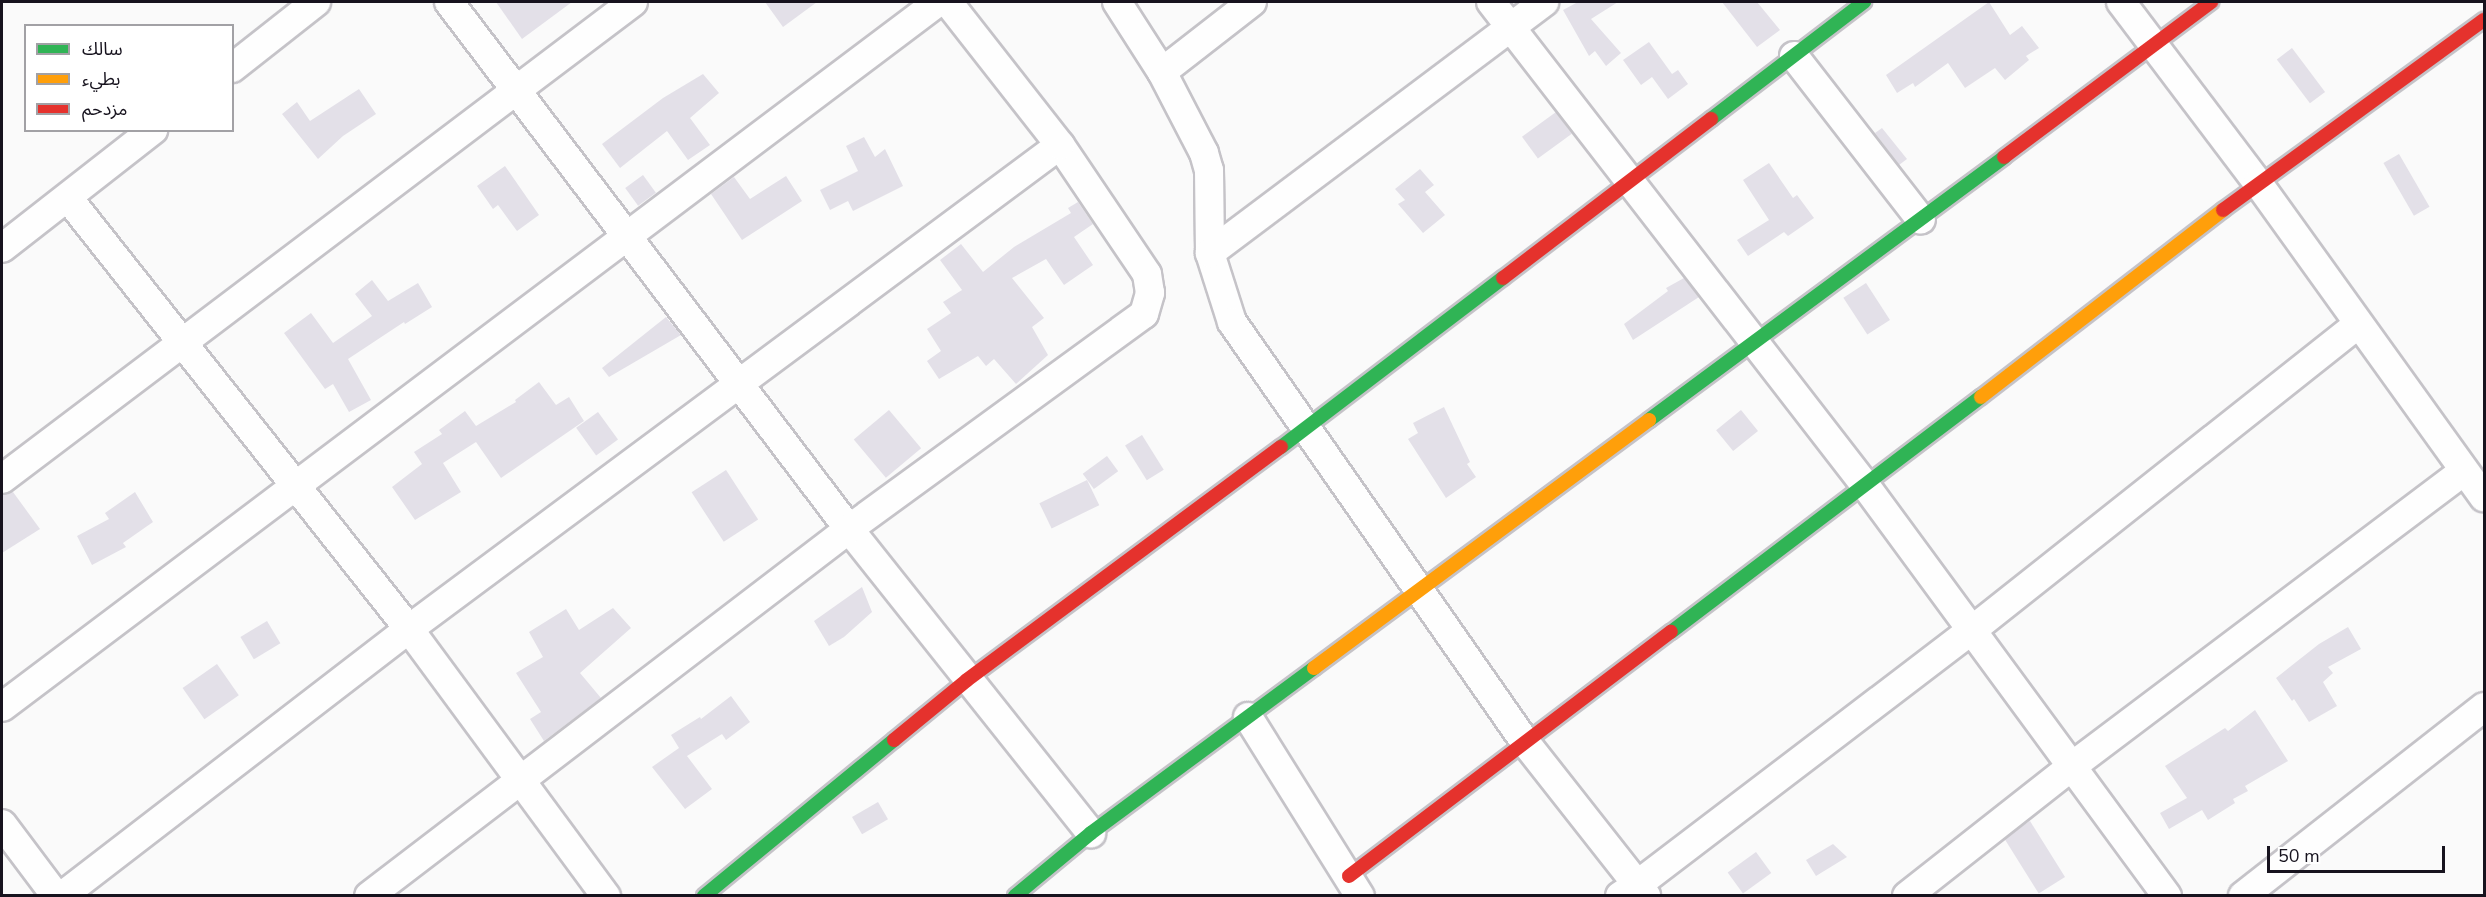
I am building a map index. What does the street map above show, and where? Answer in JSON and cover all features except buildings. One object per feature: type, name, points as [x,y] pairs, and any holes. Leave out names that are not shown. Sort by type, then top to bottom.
[{"type":"street","points":[[234,66],[316,2]]},
{"type":"street","points":[[449,2],[741,383],[849,529],[1091,833]]},
{"type":"street","points":[[2,479],[633,2]]},
{"type":"street","points":[[2,707],[627,233],[938,2]]},
{"type":"street","points":[[369,896],[849,529],[1144,314],[1150,294],[1147,274],[1060,146],[948,2]]},
{"type":"street","points":[[1116,2],[1162,72],[1207,161],[1210,253],[1232,322],[1305,430],[1420,589],[1525,742],[1634,892],[1971,631],[2358,324]]},
{"type":"street","points":[[1162,72],[1252,2]]},
{"type":"street","points":[[1491,2],[1865,485],[2167,896]]},
{"type":"street","points":[[1210,253],[1544,2]]},
{"type":"street","points":[[704,896],[967,680],[1305,430],[1864,2]]},
{"type":"street","points":[[2121,2],[2258,183],[2484,497]]},
{"type":"street","points":[[1015,896],[1091,833],[1921,220],[2211,2]]},
{"type":"street","points":[[1248,717],[1354,886],[1525,742],[1865,485],[2258,183],[2484,20]]},
{"type":"street","points":[[1794,56],[1921,220]]},
{"type":"street","points":[[2,245],[68,198],[150,132]]},
{"type":"street","points":[[62,896],[409,630],[1060,146]]},
{"type":"street","points":[[68,198],[296,483],[409,630],[606,896]]},
{"type":"street","points":[[1907,896],[2071,767],[2464,471]]},
{"type":"street","points":[[2243,896],[2484,707]]},
{"type":"street","points":[[2,824],[56,896]]},
{"type":"traffic: fast","points":[[1711,119],[1864,2]]},
{"type":"traffic: fast","points":[[1649,420],[2004,157]]},
{"type":"traffic: fast","points":[[1281,447],[1503,278]]},
{"type":"traffic: fast","points":[[1671,632],[1981,397]]},
{"type":"traffic: fast","points":[[1015,896],[1091,833],[1314,668]]},
{"type":"traffic: fast","points":[[704,896],[894,740]]},
{"type":"traffic: slow","points":[[1981,397],[2223,210]]},
{"type":"traffic: slow","points":[[1314,668],[1649,420]]},
{"type":"traffic: jam","points":[[2004,157],[2211,2]]},
{"type":"traffic: jam","points":[[2223,210],[2484,20]]},
{"type":"traffic: jam","points":[[1503,278],[1711,119]]},
{"type":"traffic: jam","points":[[894,740],[967,680],[1281,447]]},
{"type":"traffic: jam","points":[[1349,876],[1671,632]]}]
